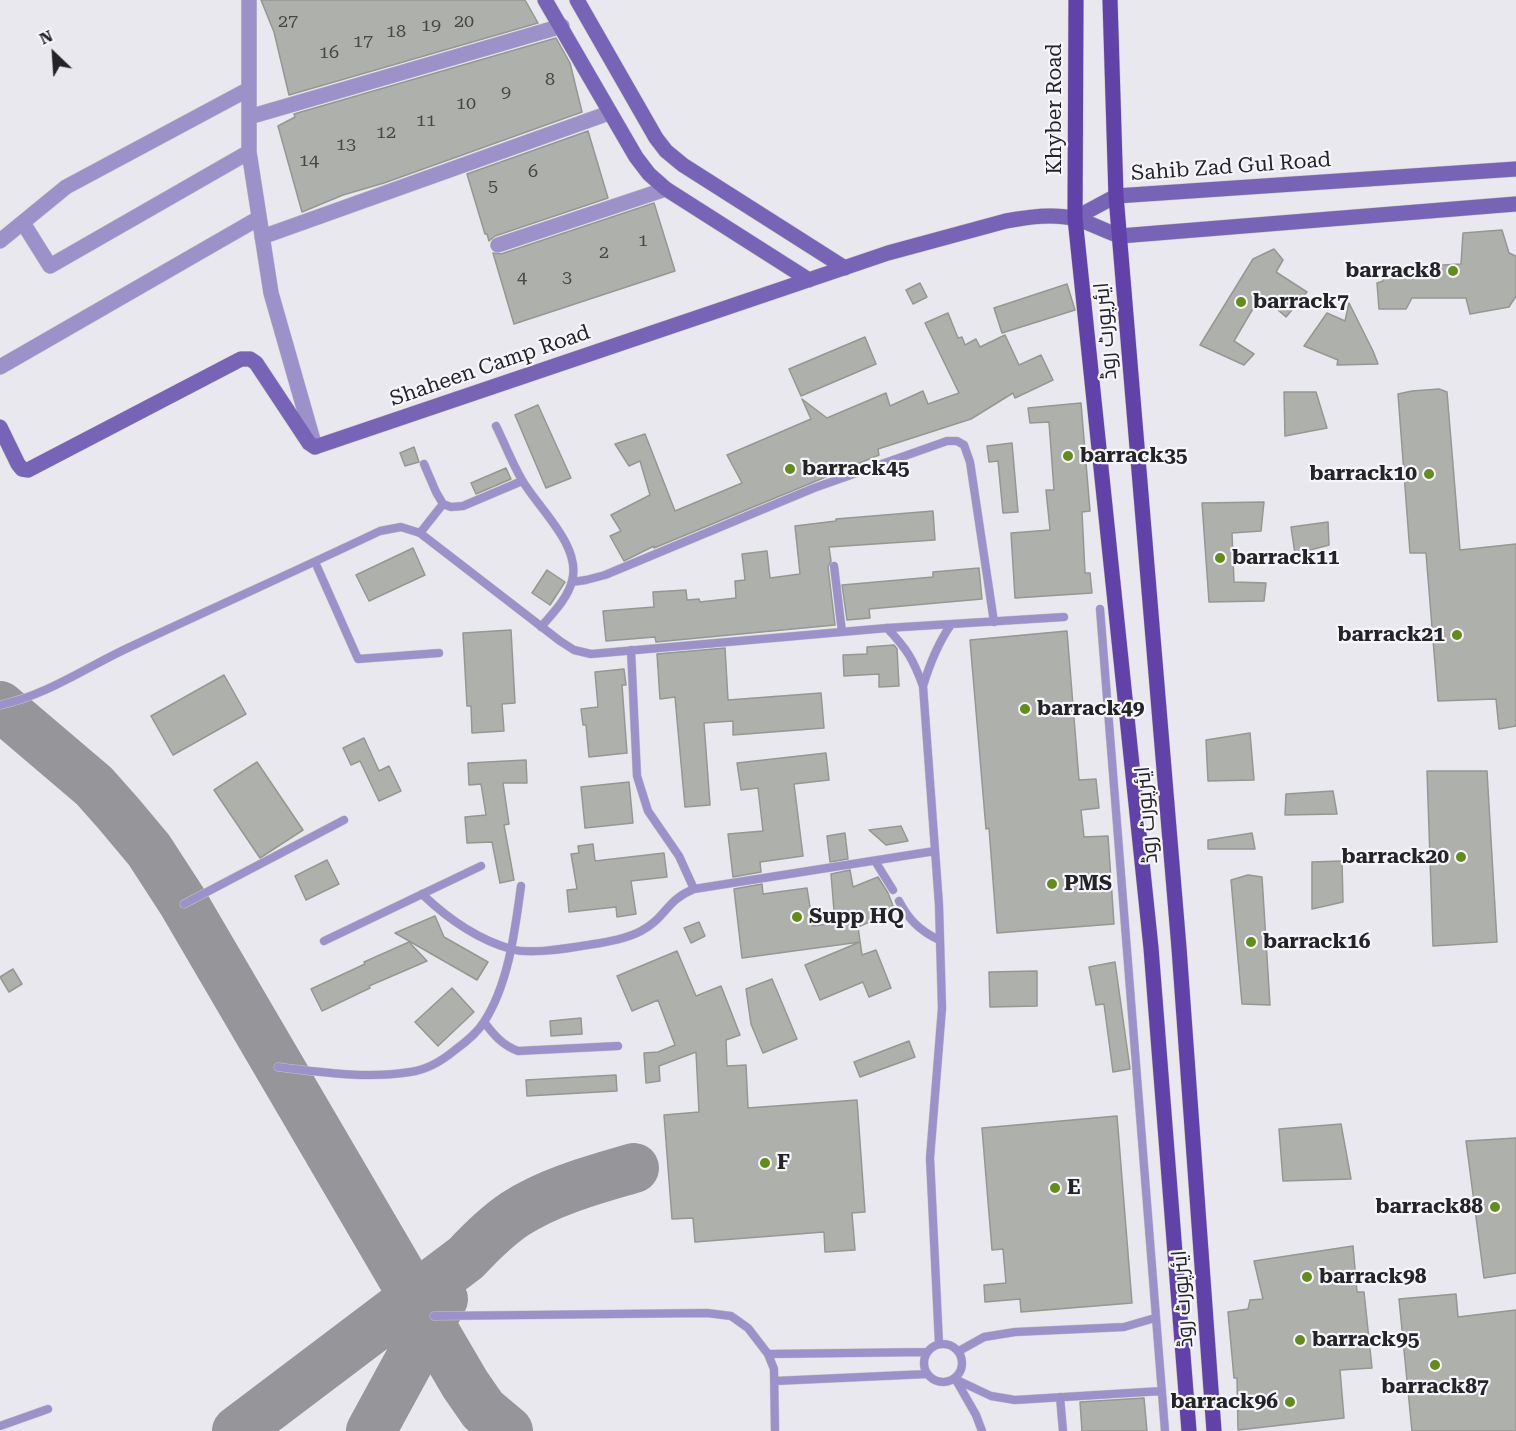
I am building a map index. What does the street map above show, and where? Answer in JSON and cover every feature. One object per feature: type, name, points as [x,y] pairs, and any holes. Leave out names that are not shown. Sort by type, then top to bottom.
[{"type":"main road","name":"Khyber Road","points":[[1077,0],[1075,218],[1151,948],[1189,1431]]},
{"type":"main road","points":[[1110,0],[1116,196]]},
{"type":"main road","name":"ایئرپورٹ روڈ","points":[[1116,196],[1179,948],[1214,1431]]},
{"type":"street","points":[[249,0],[249,152],[271,292],[315,447]]},
{"type":"street","points":[[545,0],[562,26],[609,112],[649,174],[666,189],[809,280]]},
{"type":"street","points":[[577,0],[656,138],[666,151],[683,165],[845,268]]},
{"type":"street","points":[[249,117],[562,26]]},
{"type":"street","points":[[0,241],[66,187],[249,89]]},
{"type":"street","points":[[262,237],[609,112]]},
{"type":"street","points":[[23,223],[50,266],[249,152]]},
{"type":"street","name":"Sahib Zad Gul Road","points":[[1075,218],[1116,196],[1516,169]]},
{"type":"street","points":[[498,245],[666,189]]},
{"type":"street","points":[[1075,218],[1120,236],[1516,204]]},
{"type":"street","name":"Shaheen Camp Road","points":[[315,447],[888,253],[1006,221],[1054,216],[1075,218]]},
{"type":"street","points":[[0,367],[259,218]]},
{"type":"street","points":[[0,427],[18,464],[22,469],[28,470],[241,359],[250,359],[256,363],[309,443],[315,447]]},
{"type":"lane","points":[[496,426],[522,481],[563,538],[571,555],[572,582],[558,606],[541,627]]},
{"type":"lane","points":[[572,582],[605,575],[814,488],[947,441],[957,441],[964,445],[970,462],[994,622]]},
{"type":"lane","points":[[424,464],[443,504],[451,507],[463,506],[522,481]]},
{"type":"lane","points":[[420,533],[443,504]]},
{"type":"lane","points":[[0,705],[22,700],[54,687],[129,647],[380,531],[401,527],[420,533],[574,650],[591,654],[887,628],[950,626],[1064,617]]},
{"type":"lane","points":[[315,562],[358,659],[439,653]]},
{"type":"lane","points":[[834,566],[842,632]]},
{"type":"lane","points":[[1100,609],[1165,1431]]},
{"type":"lane","points":[[923,686],[938,643],[950,626]]},
{"type":"lane","points":[[887,628],[905,646],[913,658],[923,686],[935,851],[942,1008],[930,1158],[939,1344]]},
{"type":"lane","points":[[631,650],[637,776],[648,811],[679,856],[694,890]]},
{"type":"lane","points":[[184,904],[344,820]]},
{"type":"lane","points":[[422,894],[443,914],[463,928],[512,950],[543,950],[611,941],[640,932],[659,920],[668,905],[679,895],[694,890],[935,851]]},
{"type":"lane","points":[[875,861],[894,890]]},
{"type":"lane","points":[[324,941],[480,866]]},
{"type":"lane","points":[[278,1067],[381,1075],[413,1072],[444,1059],[468,1040],[484,1022],[496,996],[512,950],[521,886]]},
{"type":"lane","points":[[899,901],[914,924],[924,933],[939,940]]},
{"type":"lane","points":[[484,1022],[506,1047],[518,1051],[618,1046]]},
{"type":"lane","points":[[434,1316],[707,1313],[731,1316],[748,1328],[768,1354],[774,1369],[775,1431]]},
{"type":"lane","points":[[959,1351],[984,1337],[1015,1332],[1124,1327],[1155,1318]]},
{"type":"lane","points":[[768,1354],[927,1352],[939,1344],[954,1346],[959,1351],[963,1366],[955,1379]]},
{"type":"lane","points":[[927,1352],[924,1367],[933,1379],[940,1382],[955,1379],[991,1396],[1015,1400],[1162,1391]]},
{"type":"lane","points":[[775,1381],[927,1374]]},
{"type":"lane","points":[[955,1379],[976,1415],[982,1431]]},
{"type":"lane","points":[[1060,1397],[1063,1431]]},
{"type":"lane","points":[[0,1426],[48,1409]]},
{"type":"building","points":[[261,0],[525,0],[538,23],[289,95],[274,32]]},
{"type":"building","points":[[556,38],[570,63],[582,112],[384,183],[343,195],[302,212],[278,126],[295,117],[294,114]]},
{"type":"building","points":[[588,131],[608,198],[495,236],[489,241],[467,174]]},
{"type":"building","points":[[654,203],[675,271],[514,324],[493,253],[501,254]]},
{"type":"building","name":"barrack8","points":[[1502,230],[1509,253],[1516,256],[1516,296],[1509,307],[1470,314],[1466,298],[1412,298],[1406,309],[1379,309],[1377,283],[1383,281],[1384,276],[1390,273],[1390,268],[1461,264],[1463,233]]},
{"type":"building","name":"barrack7","points":[[1274,249],[1283,260],[1276,272],[1307,292],[1286,317],[1261,295],[1234,341],[1254,354],[1244,365],[1200,345],[1253,259]]},
{"type":"building","points":[[920,283],[927,297],[913,304],[906,290]]},
{"type":"building","points":[[1067,284],[1075,310],[1002,333],[994,308]]},
{"type":"building","points":[[1349,303],[1378,364],[1337,365],[1338,360],[1304,346],[1327,313],[1345,321]]},
{"type":"building","points":[[948,313],[958,338],[962,337],[965,345],[976,339],[980,347],[1005,335],[1019,365],[1041,355],[1053,380],[1015,398],[1013,393],[971,419],[878,449],[879,455],[654,548],[654,546],[624,561],[610,536],[621,531],[611,515],[650,495],[640,461],[629,466],[615,444],[645,434],[675,511],[742,483],[727,455],[811,419],[802,399],[827,418],[886,393],[890,406],[923,391],[928,404],[959,393],[925,323]]},
{"type":"building","points":[[865,337],[876,364],[801,396],[789,369]]},
{"type":"building","points":[[1439,389],[1447,392],[1460,550],[1516,544],[1516,726],[1499,729],[1496,699],[1438,701],[1426,553],[1410,553],[1398,394]]},
{"type":"building","points":[[1284,392],[1316,392],[1327,428],[1285,436]]},
{"type":"building","points":[[1081,403],[1090,511],[1082,512],[1085,573],[1090,573],[1092,593],[1015,598],[1011,533],[1050,530],[1046,490],[1054,490],[1049,422],[1030,423],[1028,408]]},
{"type":"building","points":[[538,405],[571,478],[546,488],[515,415]]},
{"type":"building","points":[[1012,443],[1018,512],[1003,513],[998,461],[989,462],[987,446]]},
{"type":"building","points":[[414,447],[419,462],[405,466],[400,453]]},
{"type":"building","points":[[506,468],[511,479],[476,494],[471,483]]},
{"type":"building","name":"barrack11","points":[[1264,502],[1261,531],[1232,533],[1234,582],[1266,583],[1264,601],[1209,602],[1202,503]]},
{"type":"building","points":[[933,511],[935,540],[829,547],[831,561],[828,567],[835,625],[656,642],[655,637],[606,641],[603,611],[654,607],[653,592],[686,590],[687,600],[699,599],[700,602],[736,598],[735,581],[745,580],[742,554],[767,551],[770,578],[800,574],[795,526],[836,521],[836,519]]},
{"type":"building","points":[[1328,522],[1329,545],[1295,554],[1291,527]]},
{"type":"building","points":[[413,548],[425,575],[369,601],[356,575]]},
{"type":"building","points":[[979,568],[982,599],[869,609],[870,618],[847,620],[842,585],[933,577],[933,572]]},
{"type":"building","points":[[547,570],[565,582],[550,605],[532,593]]},
{"type":"building","points":[[511,630],[515,703],[502,704],[504,731],[472,733],[471,706],[467,706],[463,633]]},
{"type":"building","name":"barrack49","points":[[1067,631],[1079,780],[1096,779],[1099,808],[1081,810],[1084,837],[1108,836],[1114,924],[997,933],[970,640]]},
{"type":"building","points":[[894,645],[897,649],[899,686],[879,687],[879,674],[844,676],[843,655],[867,654],[867,647]]},
{"type":"building","points":[[725,648],[728,700],[821,693],[824,728],[733,735],[733,721],[704,723],[710,805],[685,807],[675,697],[660,699],[657,654]]},
{"type":"building","points":[[624,669],[626,685],[622,685],[627,753],[589,757],[586,725],[583,725],[581,709],[598,707],[595,672]]},
{"type":"building","points":[[224,675],[246,714],[173,755],[151,716]]},
{"type":"building","points":[[1250,733],[1254,780],[1208,781],[1206,740]]},
{"type":"building","points":[[364,738],[379,771],[389,766],[401,791],[379,801],[360,761],[351,765],[343,748]]},
{"type":"building","points":[[826,753],[829,780],[794,784],[803,856],[760,862],[761,872],[733,877],[728,834],[763,831],[758,788],[741,790],[737,763]]},
{"type":"building","points":[[526,760],[527,783],[503,783],[509,824],[504,825],[514,880],[500,883],[492,842],[467,843],[465,817],[486,815],[481,784],[469,785],[468,763]]},
{"type":"building","points":[[257,762],[303,830],[260,858],[214,790]]},
{"type":"building","name":"barrack20","points":[[1427,771],[1487,771],[1497,942],[1433,946]]},
{"type":"building","points":[[629,782],[633,823],[585,828],[581,787]]},
{"type":"building","points":[[1333,791],[1337,814],[1285,815],[1286,794]]},
{"type":"building","points":[[901,826],[908,841],[886,845],[869,830]]},
{"type":"building","points":[[845,833],[848,859],[830,862],[827,836]]},
{"type":"building","points":[[1252,833],[1255,849],[1208,849],[1208,840]]},
{"type":"building","points":[[593,844],[595,861],[664,853],[667,877],[631,881],[636,914],[617,917],[616,907],[569,912],[567,890],[577,889],[571,854],[579,853],[578,846]]},
{"type":"building","points":[[327,860],[339,884],[306,900],[295,876]]},
{"type":"building","points":[[1342,861],[1343,902],[1312,909],[1312,862]]},
{"type":"building","points":[[850,870],[853,887],[878,877],[895,911],[858,927],[862,955],[876,950],[891,988],[869,997],[863,982],[820,1000],[805,965],[860,942],[742,958],[734,889],[762,884],[763,894],[807,888],[813,926],[835,923],[831,874]]},
{"type":"building","name":"barrack16","points":[[1248,875],[1262,877],[1270,1005],[1242,1004],[1231,880]]},
{"type":"building","points":[[435,916],[444,937],[488,962],[477,980],[395,933]]},
{"type":"building","points":[[699,922],[705,936],[691,943],[684,928]]},
{"type":"building","points":[[409,942],[427,961],[369,986],[370,988],[322,1011],[311,989]]},
{"type":"building","name":"F","points":[[677,951],[696,996],[721,986],[740,1035],[726,1040],[727,1066],[746,1065],[748,1108],[857,1100],[865,1212],[852,1213],[855,1250],[825,1252],[824,1232],[695,1242],[693,1218],[672,1219],[664,1115],[699,1112],[696,1052],[659,1066],[660,1081],[646,1083],[644,1053],[658,1052],[675,1045],[658,1000],[632,1011],[617,976]]},
{"type":"building","points":[[1115,962],[1130,1069],[1113,1072],[1104,1004],[1096,1005],[1089,967]]},
{"type":"building","points":[[13,969],[22,984],[9,992],[0,977]]},
{"type":"building","points":[[1037,971],[1037,1006],[990,1007],[989,972]]},
{"type":"building","points":[[772,979],[797,1039],[763,1053],[751,1024],[746,989]]},
{"type":"building","points":[[452,988],[474,1012],[438,1046],[415,1022]]},
{"type":"building","points":[[581,1018],[582,1034],[551,1036],[550,1021]]},
{"type":"building","points":[[909,1041],[915,1057],[860,1077],[854,1062]]},
{"type":"building","points":[[616,1075],[617,1091],[527,1096],[526,1080]]},
{"type":"building","name":"E","points":[[1117,1116],[1132,1303],[1021,1312],[1020,1299],[985,1302],[984,1285],[1006,1283],[1003,1249],[992,1250],[982,1128]]},
{"type":"building","points":[[1341,1124],[1351,1179],[1283,1181],[1279,1129]]},
{"type":"building","name":"barrack88","points":[[1516,1138],[1516,1273],[1484,1278],[1466,1141]]},
{"type":"building","points":[[1353,1246],[1357,1292],[1364,1292],[1372,1368],[1340,1370],[1344,1418],[1238,1430],[1237,1378],[1234,1378],[1228,1312],[1248,1309],[1250,1300],[1263,1299],[1254,1261]]},
{"type":"building","points":[[1456,1294],[1458,1317],[1516,1310],[1516,1431],[1412,1431],[1399,1299]]},
{"type":"building","points":[[1144,1398],[1147,1431],[1082,1431],[1080,1402]]},
{"type":"taxiway","points":[[0,706],[94,786],[149,850],[184,904],[465,1384],[483,1410],[508,1431]]},
{"type":"taxiway","points":[[237,1431],[466,1258],[489,1234],[515,1214],[558,1193],[634,1168]]},
{"type":"taxiway","points":[[371,1431],[443,1299]]},
{"type":"place","name":"barrack8","points":[[1453,271]]},
{"type":"place","name":"barrack7","points":[[1241,302]]},
{"type":"place","name":"barrack35","points":[[1068,456]]},
{"type":"place","name":"barrack45","points":[[790,469]]},
{"type":"place","name":"barrack10","points":[[1429,474]]},
{"type":"place","name":"barrack11","points":[[1220,558]]},
{"type":"place","name":"barrack21","points":[[1457,635]]},
{"type":"place","name":"barrack49","points":[[1025,709]]},
{"type":"place","name":"barrack20","points":[[1461,857]]},
{"type":"place","name":"PMS","points":[[1052,884]]},
{"type":"place","name":"Supp HQ","points":[[797,917]]},
{"type":"place","name":"barrack16","points":[[1251,942]]},
{"type":"place","name":"F","points":[[765,1163]]},
{"type":"place","name":"E","points":[[1055,1188]]},
{"type":"place","name":"barrack88","points":[[1495,1207]]},
{"type":"place","name":"barrack98","points":[[1307,1277]]},
{"type":"place","name":"barrack95","points":[[1300,1340]]},
{"type":"place","name":"barrack87","points":[[1435,1365]]},
{"type":"place","name":"barrack96","points":[[1290,1402]]}]
